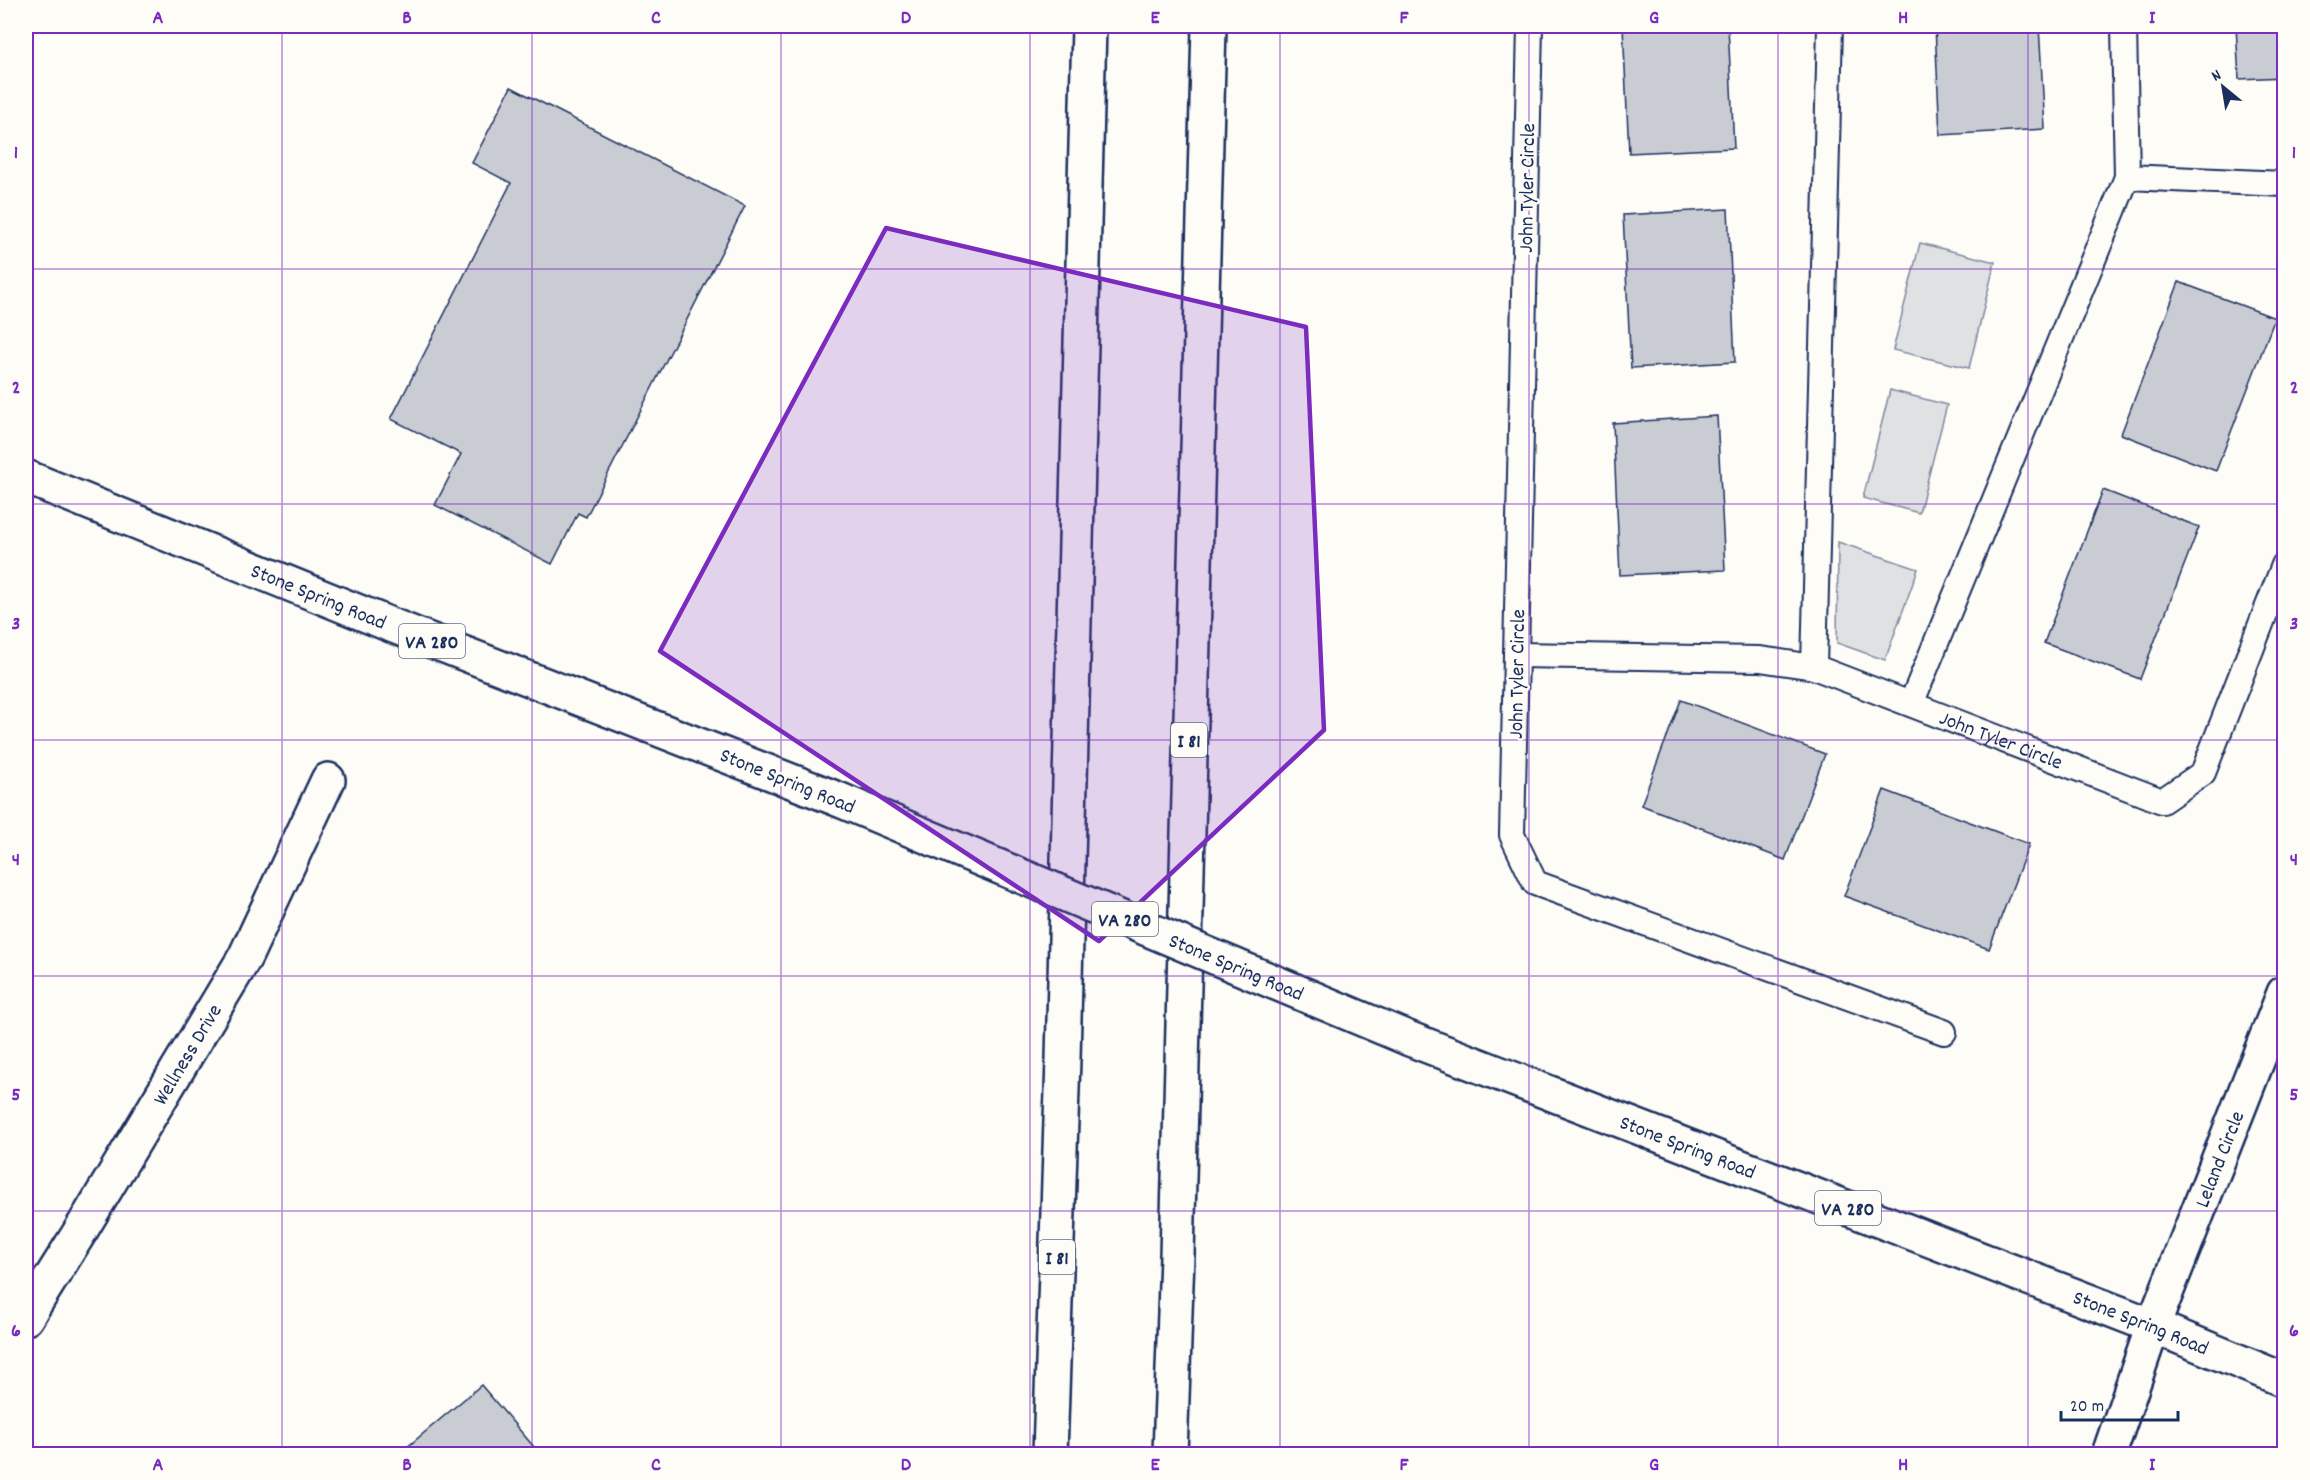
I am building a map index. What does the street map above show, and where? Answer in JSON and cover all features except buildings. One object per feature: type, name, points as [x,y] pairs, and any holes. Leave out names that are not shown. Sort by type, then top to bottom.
[{"type":"main road","name":"I 81","points":[[1050,1455],[1063,1059],[1089,26]]},
{"type":"main road","name":"I 81","points":[[1170,1455],[1209,26]]},
{"type":"main road","name":"Stone Spring Road","points":[[26,477],[391,625],[840,800],[1410,1039],[2153,1326],[2284,1380]]},
{"type":"main road","name":"Wellness Drive","points":[[26,1318],[245,957],[328,780]]},
{"type":"main road","name":"Leland Circle","points":[[2109,1455],[2153,1326],[2284,993]]},
{"type":"lane","name":"John Tyler Circle","points":[[1530,26],[1512,835],[1535,883],[1944,1032]]},
{"type":"lane","points":[[1814,667],[1830,26]]},
{"type":"lane","points":[[1911,704],[2127,177],[2124,26]]},
{"type":"lane","points":[[2127,177],[2284,183]]},
{"type":"lane","name":"John Tyler Circle","points":[[1516,655],[1760,659],[1814,667],[2162,801],[2203,773],[2284,565]]},
{"type":"highlighted area","points":[[886,228],[1306,327],[1324,730],[1099,941],[660,651]]},
{"type":"shaded area","points":[[1920,243],[1995,262],[1969,368],[1893,350]]},
{"type":"shaded area","points":[[1890,390],[1947,405],[1919,513],[1863,498]]},
{"type":"shaded area","points":[[1838,542],[1918,569],[1885,660],[1837,643]]}]
